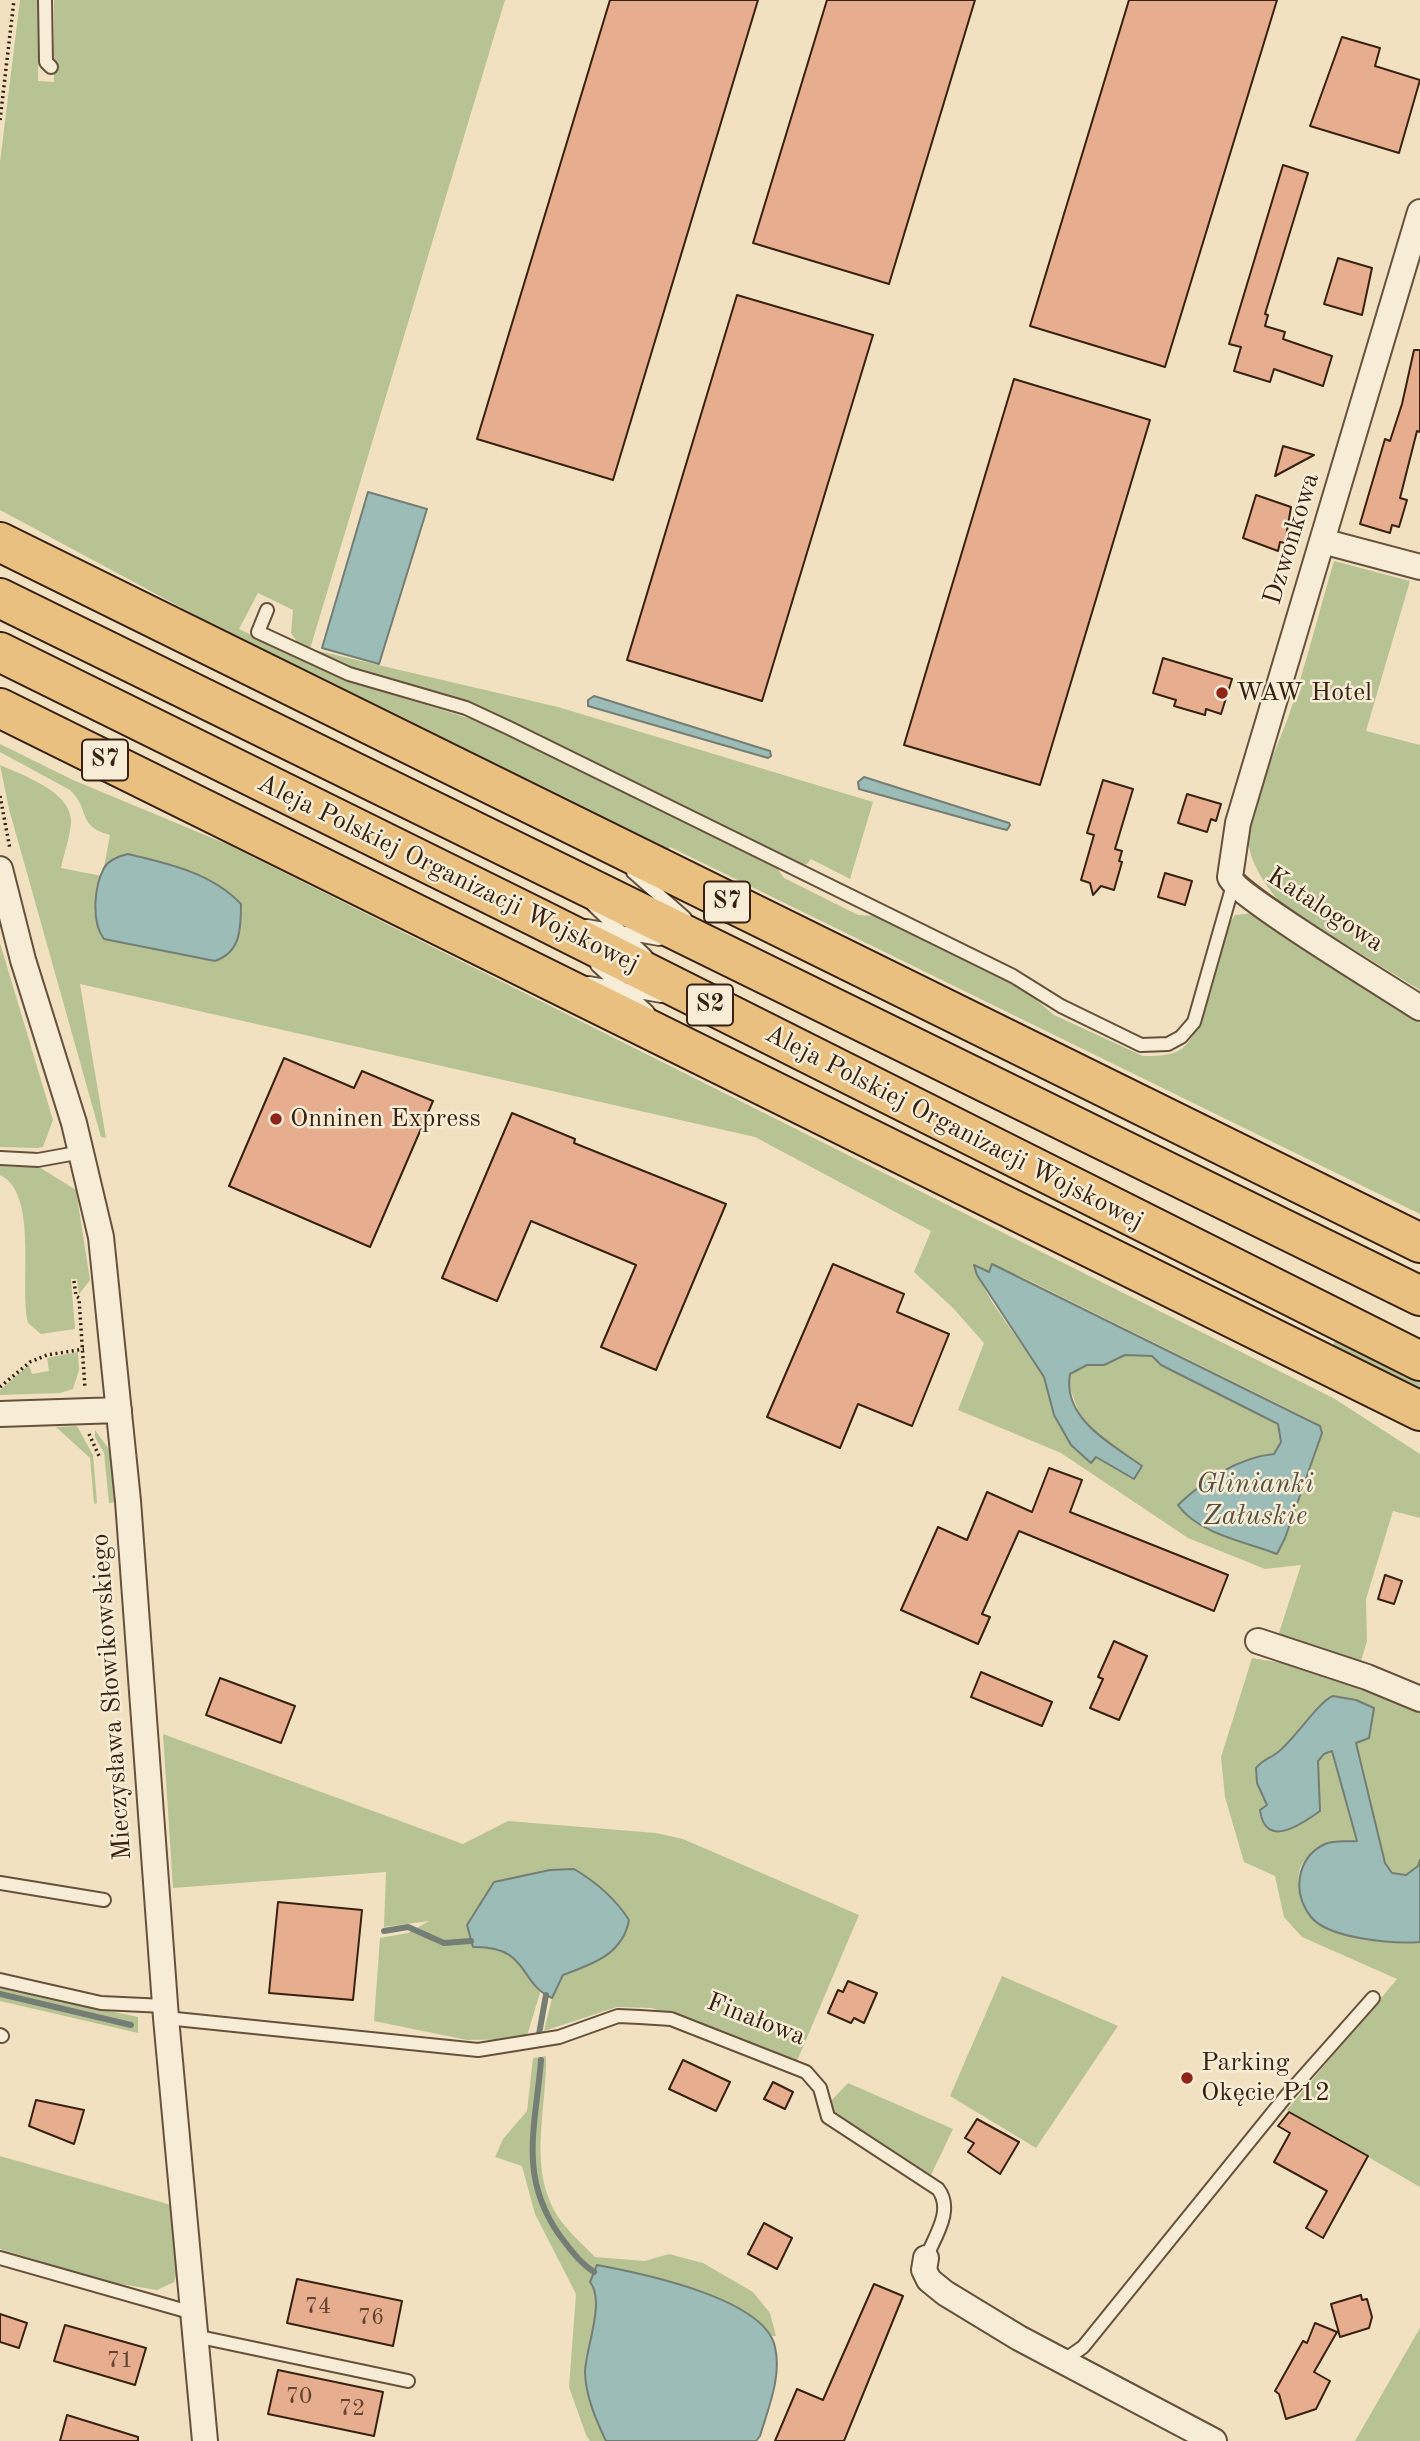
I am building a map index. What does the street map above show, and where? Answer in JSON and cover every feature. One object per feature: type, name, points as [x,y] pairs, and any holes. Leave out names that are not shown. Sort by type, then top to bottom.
[{"type":"highway","name":"S7","points":[[0,542],[1420,1243]]},
{"type":"highway","name":"Aleja Polskiej Organizacji Wojskowej","points":[[0,597],[1420,1296]]},
{"type":"highway","name":"Aleja Polskiej Organizacji Wojskowej","points":[[0,652],[547,922],[1420,1361]]},
{"type":"highway","name":"S7","points":[[0,708],[1420,1411]]},
{"type":"street","name":"Dzwonkowa","points":[[1233,885],[1230,877],[1238,823],[1420,212]]},
{"type":"street","points":[[1322,541],[1420,568]]},
{"type":"street","name":"Mieczysława Słowikowskiego","points":[[0,869],[23,960],[82,1152],[101,1237],[119,1410],[165,2012],[205,2441]]},
{"type":"street","name":"Katalogowa","points":[[1233,885],[1420,1008]]},
{"type":"street","points":[[0,1414],[119,1410]]},
{"type":"street","points":[[1258,1641],[1367,1677],[1420,1699]]},
{"type":"street","name":"Finałowa","points":[[926,2258],[924,2270],[929,2280],[945,2293],[1019,2338],[1214,2441]]},
{"type":"lane","points":[[45,0],[46,62],[51,67]]},
{"type":"lane","points":[[267,610],[258,632],[349,674],[466,708],[1013,976],[1062,1006],[1141,1045],[1168,1044],[1181,1038],[1194,1022],[1233,885]]},
{"type":"lane","points":[[594,836],[719,952]]},
{"type":"lane","points":[[569,879],[750,914]]},
{"type":"lane","points":[[569,879],[621,932],[695,997]]},
{"type":"lane","points":[[547,922],[621,932],[719,952]]},
{"type":"lane","points":[[547,922],[691,1051]]},
{"type":"lane","points":[[534,973],[624,989],[695,997]]},
{"type":"lane","points":[[0,1158],[38,1160],[82,1152]]},
{"type":"lane","points":[[0,1882],[104,1900]]},
{"type":"lane","name":"Finałowa","points":[[0,1980],[101,2003],[478,2050],[559,2037],[618,2016],[671,2020],[806,2072],[820,2088],[828,2117],[937,2189],[943,2196],[946,2211],[926,2258]]},
{"type":"lane","points":[[1063,2361],[1083,2347],[1287,2095],[1373,1998]]},
{"type":"lane","points":[[0,2258],[194,2325],[408,2381]]},
{"type":"path","points":[[0,120],[14,0]]},
{"type":"path","points":[[74,1281],[76,1296],[79,1298],[85,1393]]},
{"type":"path","points":[[0,1387],[30,1362],[83,1349]]},
{"type":"path","points":[[86,1425],[99,1453],[100,1465]]},
{"type":"green space","points":[[20,0],[39,0],[38,81],[54,82],[54,0],[505,0],[310,649],[558,707],[873,802],[850,879],[811,859],[807,864],[799,865],[548,741],[340,665],[300,646],[291,633],[293,610],[258,593],[239,629],[348,681],[481,722],[774,864],[784,878],[858,915],[879,916],[1018,984],[1054,1015],[1143,1056],[1172,1053],[1180,1050],[1189,1041],[1204,1011],[1229,924],[1235,915],[1253,913],[1420,1023],[1420,1214],[670,847],[667,851],[232,635],[0,510],[0,162]]},
{"type":"green space","points":[[1334,561],[1410,581],[1366,731],[1420,745],[1420,990],[1284,907],[1260,875],[1251,856],[1248,837],[1253,810],[1289,715]]},
{"type":"green space","points":[[0,744],[73,780],[229,845],[1335,1399],[1420,1454],[1420,1518],[1393,1511],[1366,1599],[1367,1641],[1361,1661],[1278,1636],[1301,1565],[1265,1569],[1188,1538],[1061,1453],[958,1410],[984,1343],[953,1308],[914,1272],[931,1231],[755,1137],[80,984],[106,1138],[101,1137],[9,809],[0,765],[54,792],[69,810],[71,826],[61,868],[102,876],[94,915],[116,856],[104,867],[110,835],[92,827],[70,790],[0,752]],"holes":[[[976,1265],[989,1272],[993,1265],[1024,1278],[1313,1421],[1320,1426],[1322,1433],[1303,1482],[1178,1505],[1223,1471],[1248,1459],[1274,1454],[1282,1436],[1279,1424],[1161,1365],[1152,1356],[1125,1355],[1104,1365],[1088,1365],[1070,1374],[1068,1383],[1079,1413],[1092,1431],[1112,1444],[1134,1479],[1096,1457],[1091,1463],[1054,1415],[1044,1377],[992,1302],[977,1275]]]},
{"type":"green space","points":[[0,943],[53,1120],[43,1147],[0,1147]]},
{"type":"green space","points":[[0,1166],[39,1167],[76,1190],[90,1280],[79,1294],[77,1279],[71,1279],[75,1329],[41,1334],[28,1323],[24,1220],[20,1201],[12,1185],[0,1175]]},
{"type":"green space","points":[[1335,1341],[1420,1383],[1420,1398],[1329,1353]]},
{"type":"green space","points":[[78,1352],[79,1370],[73,1389],[60,1393],[0,1395],[0,1390],[29,1365],[32,1374],[49,1371],[47,1358]]},
{"type":"green space","points":[[77,1426],[93,1455],[97,1503],[94,1504],[90,1458],[56,1427]]},
{"type":"green space","points":[[95,1430],[111,1452],[116,1502],[109,1503],[104,1453],[95,1437]]},
{"type":"green space","points":[[1252,1658],[1300,1666],[1420,1706],[1420,1860],[1418,1866],[1407,1875],[1392,1873],[1385,1863],[1356,1743],[1369,1738],[1319,1706],[1293,1738],[1260,1763],[1257,1783],[1267,1805],[1261,1819],[1324,1754],[1332,1751],[1357,1842],[1320,1848],[1304,1862],[1299,1871],[1299,1883],[1308,1913],[1320,1924],[1347,1935],[1379,1941],[1420,1942],[1420,2187],[1287,2110],[1397,1979],[1302,1937],[1284,1917],[1275,1876],[1244,1862],[1225,1797],[1221,1757]]},
{"type":"green space","points":[[163,1734],[463,1844],[508,1821],[656,1833],[683,1839],[859,1915],[797,2061],[652,2008],[617,2007],[544,2031],[552,1998],[563,1975],[584,1967],[613,1948],[626,1930],[629,1920],[604,1891],[574,1869],[494,1882],[468,1925],[473,1947],[495,1950],[514,1959],[540,1993],[526,2039],[467,2040],[374,2021],[380,1938],[408,1933],[429,1921],[384,1927],[386,1872],[173,1888]]},
{"type":"green space","points":[[1002,1976],[1118,2026],[1036,2148],[950,2096]]},
{"type":"green space","points":[[0,1988],[138,2017],[138,2033],[0,2001]]},
{"type":"green space","points":[[546,2056],[541,2162],[550,2202],[565,2226],[595,2257],[645,2261],[669,2254],[703,2263],[753,2292],[770,2313],[776,2336],[771,2336],[760,2324],[742,2312],[719,2301],[597,2265],[590,2282],[595,2291],[596,2314],[585,2373],[589,2400],[606,2441],[590,2441],[569,2387],[576,2294],[535,2214],[522,2166],[495,2157],[503,2139],[527,2111],[533,2058]]},
{"type":"green space","points":[[848,2083],[953,2129],[931,2175],[835,2112],[829,2103]]},
{"type":"green space","points":[[0,2156],[171,2205],[178,2269],[174,2282],[157,2290],[108,2282],[0,2249]]},
{"type":"green space","points":[[1420,2328],[1420,2441],[1355,2441]]},
{"type":"water","points":[[368,492],[427,509],[379,664],[322,648]]},
{"type":"water","points":[[594,696],[770,751],[771,756],[768,758],[588,706],[588,700]]},
{"type":"water","points":[[864,777],[1010,825],[1007,830],[859,789],[858,782]]},
{"type":"water","points":[[128,854],[203,877],[217,884],[241,904],[240,930],[230,952],[215,961],[104,939],[96,914],[98,885],[109,862]]},
{"type":"water","name":"Glinianki Załuskie","points":[[992,1264],[1320,1426],[1322,1433],[1277,1554],[1210,1530],[1186,1515],[1178,1505],[1199,1487],[1235,1465],[1274,1454],[1281,1442],[1278,1424],[1161,1365],[1152,1356],[1125,1355],[1104,1365],[1087,1365],[1070,1374],[1070,1390],[1081,1417],[1092,1429],[1142,1466],[1134,1479],[1096,1457],[1091,1463],[1071,1445],[1054,1415],[1044,1377],[977,1275],[974,1265],[989,1272]]},
{"type":"water","points":[[1333,1696],[1356,1700],[1374,1708],[1369,1738],[1356,1743],[1385,1863],[1392,1873],[1406,1875],[1418,1866],[1420,1860],[1420,1942],[1379,1941],[1347,1935],[1320,1924],[1305,1908],[1299,1887],[1303,1867],[1308,1858],[1325,1844],[1357,1841],[1332,1751],[1324,1754],[1318,1761],[1320,1811],[1285,1830],[1269,1829],[1263,1822],[1260,1810],[1267,1805],[1257,1783],[1256,1768],[1284,1746],[1321,1705]]},
{"type":"water","points":[[574,1869],[604,1891],[629,1920],[626,1932],[613,1949],[595,1962],[563,1975],[552,1998],[533,1984],[521,1966],[505,1952],[473,1947],[467,1925],[494,1882],[550,1870]]},
{"type":"water","points":[[597,2265],[642,2274],[698,2291],[749,2315],[766,2330],[775,2347],[777,2369],[770,2404],[756,2441],[606,2441],[589,2400],[585,2373],[596,2301],[590,2282]]},
{"type":"building","points":[[610,0],[758,0],[613,480],[477,439]]},
{"type":"building","points":[[827,0],[975,0],[889,284],[753,243]]},
{"type":"building","points":[[1129,0],[1277,0],[1165,367],[1030,326]]},
{"type":"building","points":[[1342,37],[1380,48],[1375,66],[1420,80],[1399,153],[1310,126]]},
{"type":"building","points":[[1283,165],[1308,173],[1265,314],[1268,315],[1265,326],[1285,332],[1283,339],[1332,356],[1323,386],[1274,369],[1270,382],[1234,371],[1241,347],[1229,344]]},
{"type":"building","points":[[1338,258],[1372,268],[1362,315],[1324,304]]},
{"type":"building","points":[[737,295],[873,335],[762,701],[627,660]]},
{"type":"building","points":[[1414,350],[1420,350],[1420,432],[1417,431],[1400,498],[1407,500],[1399,527],[1392,525],[1390,533],[1360,524],[1385,439],[1390,441],[1402,404]]},
{"type":"building","points":[[1014,379],[1150,420],[1040,785],[904,745]]},
{"type":"building","points":[[1283,446],[1314,455],[1275,476]]},
{"type":"building","points":[[1256,495],[1291,507],[1285,543],[1280,542],[1278,551],[1243,538]]},
{"type":"building","points":[[1163,658],[1232,679],[1221,714],[1206,709],[1205,715],[1174,706],[1176,700],[1153,693]]},
{"type":"building","points":[[1103,780],[1133,789],[1115,849],[1122,851],[1119,861],[1122,862],[1114,890],[1101,886],[1093,895],[1090,883],[1081,880],[1094,835],[1087,833]]},
{"type":"building","points":[[1187,794],[1221,804],[1216,821],[1211,819],[1207,832],[1178,823]]},
{"type":"building","points":[[1165,873],[1192,881],[1185,905],[1158,897]]},
{"type":"building","points":[[284,1058],[354,1088],[362,1071],[433,1101],[370,1247],[229,1186]]},
{"type":"building","points":[[512,1113],[575,1139],[574,1143],[726,1204],[656,1370],[601,1347],[636,1265],[531,1221],[497,1301],[442,1278]]},
{"type":"building","points":[[833,1264],[904,1294],[897,1312],[949,1334],[912,1426],[858,1404],[840,1448],[767,1417]]},
{"type":"building","points":[[1049,1468],[1082,1480],[1070,1512],[1228,1575],[1214,1611],[1019,1531],[982,1614],[990,1617],[978,1644],[901,1610],[938,1527],[967,1540],[987,1492],[1032,1512]]},
{"type":"building","points":[[1385,1575],[1402,1581],[1394,1604],[1378,1599]]},
{"type":"building","points":[[1114,1641],[1147,1656],[1119,1720],[1090,1708],[1103,1679],[1098,1677]]},
{"type":"building","points":[[981,1672],[1052,1702],[1042,1726],[971,1697]]},
{"type":"building","points":[[220,1678],[295,1706],[281,1743],[206,1715]]},
{"type":"building","points":[[278,1902],[362,1910],[353,2000],[269,1993]]},
{"type":"building","points":[[848,1981],[877,1993],[864,2023],[854,2018],[851,2023],[828,2013],[838,1990],[843,1992]]},
{"type":"building","points":[[683,2060],[730,2082],[716,2111],[669,2089]]},
{"type":"building","points":[[773,2082],[793,2092],[785,2109],[764,2099]]},
{"type":"building","points":[[36,2100],[84,2110],[74,2144],[29,2126]]},
{"type":"building","points":[[1289,2112],[1368,2156],[1323,2238],[1306,2228],[1327,2191],[1274,2162],[1290,2133],[1278,2126]]},
{"type":"building","points":[[977,2119],[1019,2142],[1000,2174],[968,2152],[974,2143],[965,2138]]},
{"type":"building","points":[[764,2223],[792,2238],[777,2269],[748,2254]]},
{"type":"building","points":[[297,2279],[402,2301],[393,2346],[287,2323]]},
{"type":"building","points":[[874,2284],[903,2296],[844,2441],[775,2441],[797,2389],[823,2400]]},
{"type":"building","points":[[1361,2295],[1362,2300],[1367,2299],[1372,2317],[1369,2328],[1340,2337],[1331,2304]]},
{"type":"building","points":[[0,2314],[27,2323],[19,2348],[0,2342]]},
{"type":"building","points":[[1315,2323],[1337,2332],[1314,2372],[1330,2381],[1316,2409],[1286,2419],[1279,2394],[1275,2391],[1303,2341],[1307,2343]]},
{"type":"building","points":[[65,2325],[146,2348],[135,2385],[54,2361]]},
{"type":"building","points":[[278,2370],[383,2392],[374,2436],[268,2414]]},
{"type":"building","points":[[67,2415],[138,2437],[138,2441],[60,2441]]},
{"type":"waterway","points":[[384,1931],[408,1927],[444,1943],[471,1941]]},
{"type":"waterway","points":[[0,1994],[131,2025]]},
{"type":"waterway","points":[[539,2034],[546,1995]]},
{"type":"waterway","points":[[541,2060],[533,2149],[538,2190],[558,2233],[579,2259],[594,2272]]},
{"type":"place","name":"WAW Hotel","points":[[1222,693]]},
{"type":"place","name":"Onninen Express","points":[[276,1119]]},
{"type":"place","name":"Parking Okęcie P12","points":[[1187,2078]]}]
